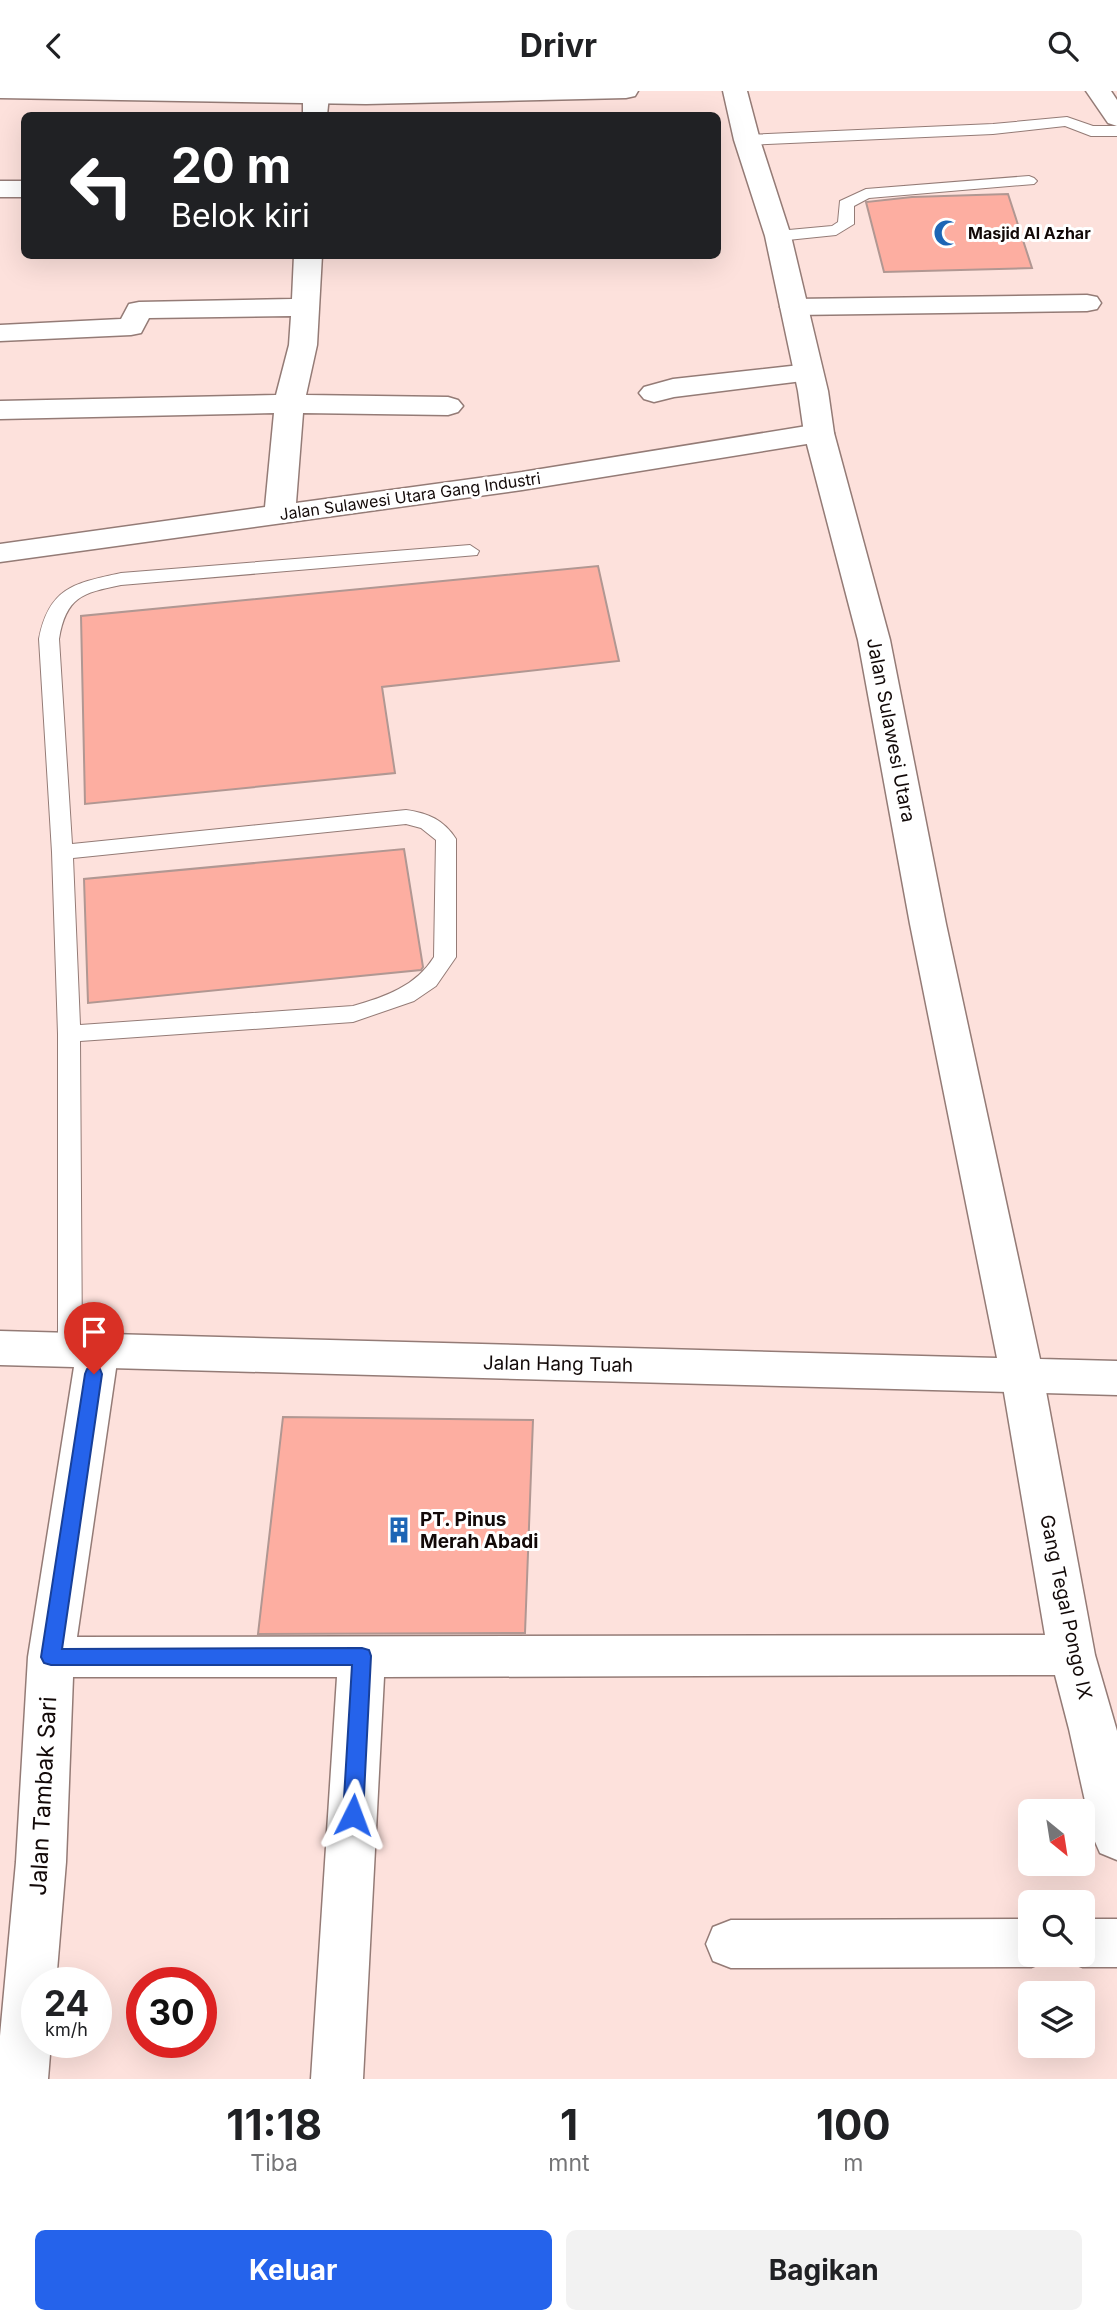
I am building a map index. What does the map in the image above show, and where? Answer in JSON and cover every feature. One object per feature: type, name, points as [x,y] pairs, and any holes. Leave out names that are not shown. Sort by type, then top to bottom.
[{"type":"street","points":[[0,92],[315,106],[626,91]]},
{"type":"street","name":"Jalan Sulawesi Utara","points":[[735,91],[747,140],[778,236],[809,373],[819,433],[874,640],[1021,1375]]},
{"type":"street","points":[[1098,91],[1117,118]]},
{"type":"street","points":[[0,189],[21,189]]},
{"type":"street","points":[[280,514],[289,404],[303,345],[308,259]]},
{"type":"street","points":[[794,307],[1087,303]]},
{"type":"street","points":[[0,333],[131,327],[139,310],[305,307]]},
{"type":"street","points":[[654,393],[673,388],[809,373]]},
{"type":"street","points":[[0,410],[289,404],[448,406]]},
{"type":"street","name":"Jalan Sulawesi Utara Gang Industri","points":[[0,553],[522,481],[819,433]]},
{"type":"street","name":"Jalan Hang Tuah","points":[[0,1348],[84,1348],[513,1363],[1117,1378]]},
{"type":"street","name":"Jalan Tambak Sari","points":[[22,2079],[41,1862],[51,1657],[84,1348]]},
{"type":"street","name":"Gang Tegal Pongo IX","points":[[1021,1375],[1072,1655],[1105,1730],[1117,1837]]},
{"type":"street","points":[[51,1657],[1072,1655]]},
{"type":"street","points":[[337,2079],[362,1656]]},
{"type":"street","points":[[731,1944],[1018,1943]]},
{"type":"street","points":[[1095,1943],[1117,1943]]},
{"type":"lane","points":[[747,140],[993,129],[1067,121],[1091,131],[1117,131]]},
{"type":"lane","points":[[778,236],[836,230],[846,223],[846,204],[866,194],[1029,181]]},
{"type":"lane","points":[[84,1348],[62,852],[49,639],[51,620],[57,604],[93,585],[121,579],[470,551]]},
{"type":"lane","points":[[62,852],[406,817],[430,823],[446,839],[445,957],[438,971],[427,983],[392,1003],[352,1014],[69,1034]]},
{"type":"building","name":"Masjid Al Azhar","points":[[1008,194],[1032,268],[884,272],[866,202],[912,197]]},
{"type":"building","points":[[598,566],[619,661],[382,687],[395,773],[85,804],[81,616]]},
{"type":"building","points":[[404,849],[423,967],[421,970],[88,1003],[84,879]]},
{"type":"building","name":"PT. Pinus Merah Abadi","points":[[283,1417],[533,1420],[525,1633],[258,1634]]},
{"type":"place","name":"Masjid Al Azhar","points":[[947,233]]},
{"type":"place","name":"PT. Pinus Merah Abadi","points":[[399,1530]]},
{"type":"route","points":[[94,1374],[51,1657],[362,1656],[353,1815]]}]
